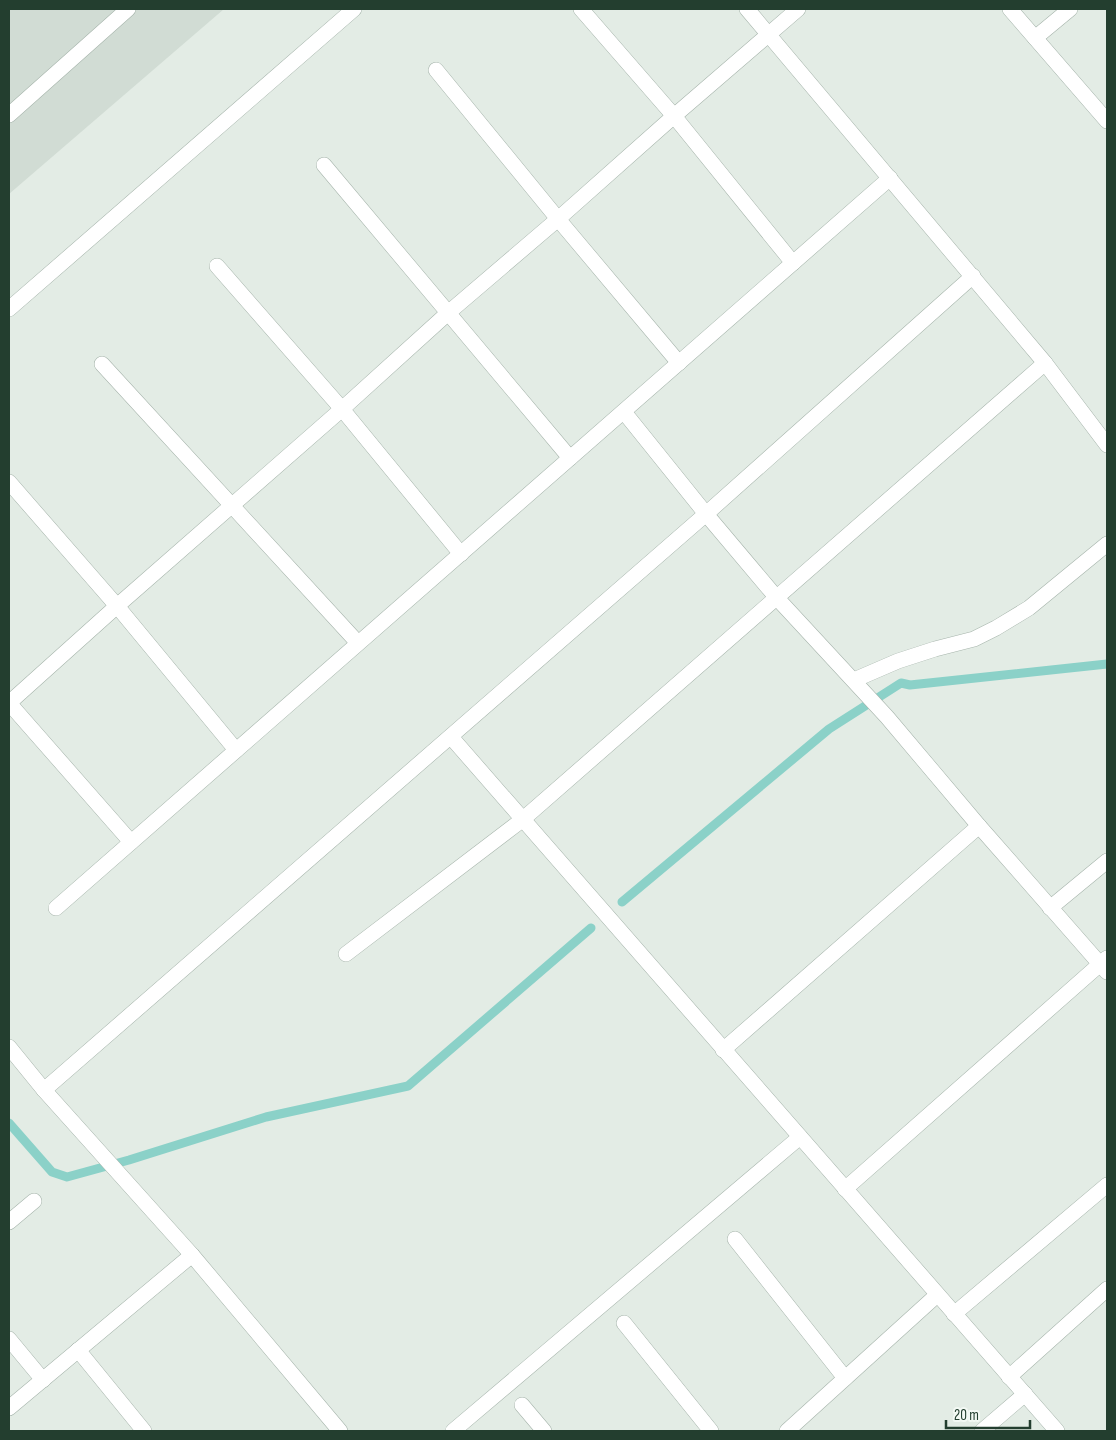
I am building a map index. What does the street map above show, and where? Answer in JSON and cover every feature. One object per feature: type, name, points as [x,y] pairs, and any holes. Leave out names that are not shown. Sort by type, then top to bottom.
[{"type":"street","points":[[9,115],[128,9]]},
{"type":"street","points":[[9,309],[354,9]]},
{"type":"street","points":[[581,9],[674,116],[793,263]]},
{"type":"street","points":[[747,9],[973,276],[1045,364],[1107,445]]},
{"type":"street","points":[[131,842],[9,703],[342,410],[448,312],[558,219],[798,9]]},
{"type":"street","points":[[1010,9],[1107,121]]},
{"type":"street","points":[[1035,38],[1070,9]]},
{"type":"street","points":[[436,70],[679,363]]},
{"type":"street","points":[[324,165],[570,458]]},
{"type":"street","points":[[56,908],[890,178]]},
{"type":"street","points":[[217,266],[342,410],[461,554]]},
{"type":"street","points":[[44,1090],[706,514],[973,276]]},
{"type":"street","points":[[102,364],[358,642]]},
{"type":"street","points":[[346,954],[522,820],[1045,364]]},
{"type":"street","points":[[624,412],[776,597],[887,717],[978,826],[1050,908],[1105,964],[845,1189]]},
{"type":"street","points":[[9,482],[117,606],[236,750]]},
{"type":"street","points":[[858,685],[898,661],[974,639],[996,628],[1029,608],[1107,544]]},
{"type":"street","points":[[450,738],[1057,1431]]},
{"type":"street","points":[[723,1050],[978,826]]},
{"type":"street","points":[[1050,908],[1107,861]]},
{"type":"street","points":[[9,1047],[44,1090],[192,1255],[340,1431]]},
{"type":"street","points":[[453,1431],[800,1137]]},
{"type":"street","points":[[954,1314],[1107,1185]]},
{"type":"street","points":[[9,1222],[34,1201]]},
{"type":"street","points":[[735,1239],[845,1378]]},
{"type":"street","points":[[9,1408],[192,1255]]},
{"type":"street","points":[[1009,1377],[1107,1289]]},
{"type":"street","points":[[786,1431],[937,1294]]},
{"type":"street","points":[[624,1323],[711,1431]]},
{"type":"street","points":[[9,1340],[43,1380]]},
{"type":"street","points":[[78,1350],[144,1431]]},
{"type":"street","points":[[982,1431],[1025,1394]]},
{"type":"street","points":[[522,1405],[544,1431]]},
{"type":"shaded area","points":[[9,9],[224,9],[9,194]]},
{"type":"waterway","points":[[622,902],[829,729],[901,683],[910,685],[1107,664]]},
{"type":"waterway","points":[[9,1123],[52,1172],[67,1177],[129,1160],[266,1117],[408,1086],[591,928]]}]
